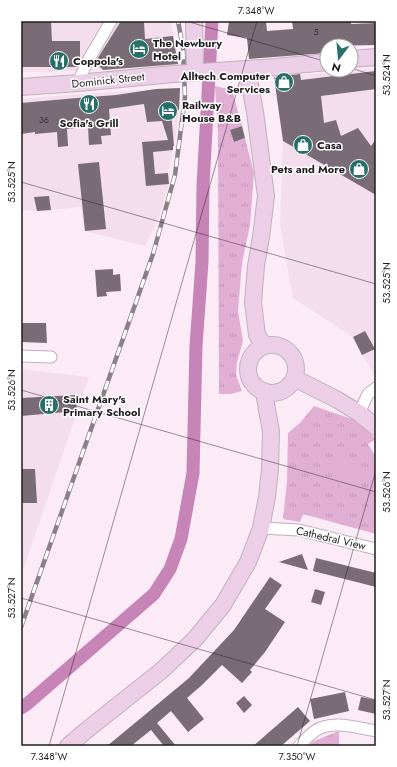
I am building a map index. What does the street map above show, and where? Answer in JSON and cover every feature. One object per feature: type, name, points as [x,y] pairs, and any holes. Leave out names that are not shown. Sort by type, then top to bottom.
[{"type":"street","points":[[78,83],[86,64],[111,21]]},
{"type":"street","points":[[188,73],[194,21]]},
{"type":"street","points":[[359,58],[376,57]]},
{"type":"street","points":[[265,346],[258,335],[253,302],[256,266],[266,196],[255,112],[247,69],[319,63]]},
{"type":"street","name":"Dominick Street","points":[[21,87],[247,69]]},
{"type":"street","points":[[265,346],[280,346],[292,355],[296,370],[292,383],[284,390],[271,393],[258,388],[253,382],[250,375],[249,363],[254,354],[265,346]]},
{"type":"street","points":[[21,356],[51,357]]},
{"type":"street","points":[[294,378],[336,399],[359,413],[376,427]]},
{"type":"street","points":[[359,413],[368,394],[376,388]]},
{"type":"street","points":[[68,746],[161,671],[195,639],[223,605],[248,562],[261,528],[270,469],[271,430],[264,391]]},
{"type":"street","name":"Cathedral View","points":[[261,528],[299,530],[376,549]]},
{"type":"street","points":[[299,746],[316,730],[328,726],[338,725],[376,731]]},
{"type":"shaded area","points":[[21,21],[171,21],[178,65],[71,71],[21,72]]},
{"type":"shaded area","points":[[376,69],[376,377],[353,337],[293,298],[280,225],[283,141],[274,77],[319,73],[319,78],[359,78],[359,70]]},
{"type":"shaded area","points":[[180,88],[176,135],[168,173],[169,184],[159,217],[145,246],[85,231],[81,207],[37,211],[21,210],[21,99]]},
{"type":"shaded area","points":[[21,369],[89,377],[21,576]]},
{"type":"green space","points":[[215,86],[232,90],[242,126],[230,130],[234,142],[245,138],[254,173],[250,225],[242,263],[238,311],[243,341],[237,362],[236,375],[242,391],[231,394],[219,394],[218,135]]},
{"type":"green space","points":[[314,406],[355,420],[376,439],[368,444],[376,457],[376,534],[303,514],[300,522],[283,519],[287,481],[288,433],[300,423]]},
{"type":"green space","points":[[347,452],[363,477],[343,490],[327,465]]},
{"type":"green space","points":[[339,731],[339,746],[308,746],[314,741]]},
{"type":"building","points":[[21,21],[51,21],[52,41],[80,41],[80,61],[77,67],[21,67]]},
{"type":"building","name":"The Newbury Hotel","points":[[121,21],[144,22],[145,39],[173,36],[178,64],[103,70],[96,61]]},
{"type":"building","points":[[229,21],[266,21],[267,31],[293,29],[292,21],[351,21],[351,24],[376,23],[376,45],[359,45],[359,38],[319,38],[319,54],[249,59],[247,38],[227,35]]},
{"type":"building","points":[[376,71],[376,89],[321,96],[324,123],[336,120],[341,136],[358,128],[371,146],[376,139],[376,195],[283,141],[274,77],[300,74],[301,80],[319,78],[359,78],[359,73]]},
{"type":"building","points":[[180,88],[179,110],[171,112],[174,146],[173,150],[153,152],[155,174],[168,173],[169,184],[146,186],[142,142],[168,140],[162,121],[147,122],[144,104],[109,109],[111,135],[101,136],[102,144],[89,145],[88,127],[67,129],[68,146],[58,147],[57,132],[35,134],[35,132],[21,134],[21,103],[116,95],[156,89]]},
{"type":"building","points":[[242,126],[245,138],[234,142],[230,130]]},
{"type":"building","points":[[99,162],[106,229],[85,231],[78,164]]},
{"type":"building","points":[[49,196],[51,210],[37,211],[34,197]]},
{"type":"building","points":[[113,269],[113,275],[120,274],[121,291],[106,292],[107,296],[97,297],[95,270]]},
{"type":"building","points":[[21,323],[46,323],[47,343],[21,342]]},
{"type":"building","points":[[365,331],[375,349],[362,355],[353,337]]},
{"type":"building","name":"Saint Mary's Primary School","points":[[75,395],[77,411],[21,416],[21,398]]},
{"type":"building","points":[[21,469],[35,469],[37,503],[21,503]]},
{"type":"building","points":[[302,554],[308,570],[279,562]]},
{"type":"building","points":[[316,558],[376,573],[376,587],[313,571]]},
{"type":"building","points":[[270,577],[282,585],[265,609],[285,622],[265,652],[250,670],[252,672],[242,683],[222,665],[187,698],[204,719],[188,732],[171,711],[157,723],[176,746],[164,746],[151,730],[131,746],[107,746],[189,678],[234,630]]},
{"type":"building","points":[[315,589],[325,592],[321,605],[311,602]]},
{"type":"building","points":[[345,692],[349,711],[314,719],[310,699]]},
{"type":"building","points":[[244,696],[252,705],[244,713],[236,703]]},
{"type":"building","points":[[361,697],[376,700],[376,714],[358,710]]},
{"type":"building","points":[[298,707],[310,721],[281,746],[253,746]]},
{"type":"waterway","points":[[21,708],[154,594],[170,569],[181,539],[193,473],[196,346],[202,262],[203,185],[212,21]]},
{"type":"railway","points":[[21,627],[153,254],[175,175],[185,97],[183,48],[178,21]]},
{"type":"place","name":"The Newbury Hotel","points":[[139,49]]},
{"type":"place","name":"Coppola's","points":[[59,61]]},
{"type":"place","name":"Alltech Computer Services","points":[[284,82]]},
{"type":"place","name":"Sofia's Grill","points":[[89,104]]},
{"type":"place","name":"Railway House B&B","points":[[168,111]]},
{"type":"place","name":"Casa","points":[[303,145]]},
{"type":"place","name":"Pets and More","points":[[359,169]]},
{"type":"place","name":"Saint Mary's Primary School","points":[[49,405]]}]
